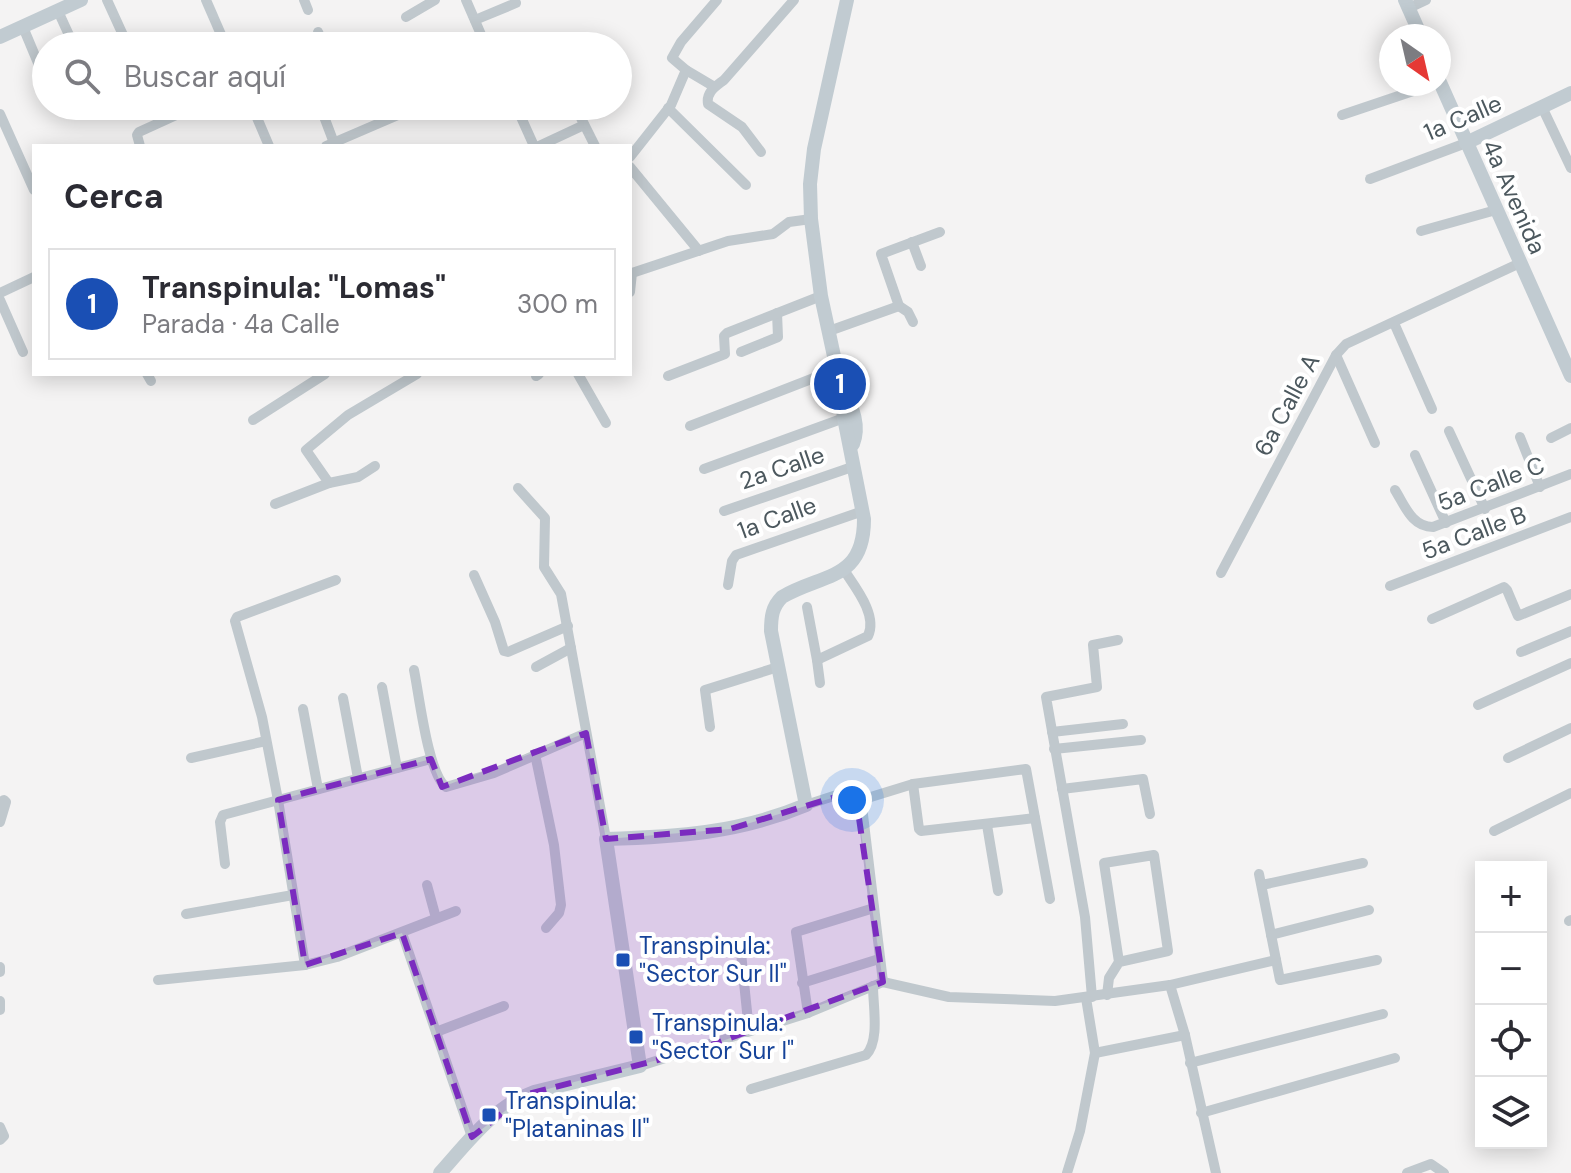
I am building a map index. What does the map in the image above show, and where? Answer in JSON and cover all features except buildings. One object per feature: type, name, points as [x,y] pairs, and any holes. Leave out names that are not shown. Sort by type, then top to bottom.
[{"type":"street","points":[[0,37],[81,0]]},
{"type":"street","points":[[107,0],[122,32]]},
{"type":"street","points":[[206,0],[220,32]]},
{"type":"street","points":[[406,17],[435,0]]},
{"type":"street","points":[[466,0],[480,32]]},
{"type":"street","points":[[713,86],[674,62],[673,54],[717,0]]},
{"type":"street","points":[[761,152],[742,127],[707,103],[713,86],[724,80],[794,0]]},
{"type":"street","points":[[806,805],[771,631],[775,604],[787,594],[844,570],[862,545],[863,511],[821,296],[811,219],[813,158],[847,0]]},
{"type":"street","points":[[1415,24],[1404,3],[1426,0]]},
{"type":"street","points":[[475,20],[516,3]]},
{"type":"street","points":[[58,11],[68,32]]},
{"type":"street","points":[[23,27],[32,49]]},
{"type":"street","points":[[632,154],[677,95],[686,70]]},
{"type":"street","name":"1a Calle","points":[[1370,179],[1466,143],[1571,93]]},
{"type":"street","points":[[1342,115],[1397,96]]},
{"type":"street","name":"4a Avenida","points":[[1444,96],[1520,263],[1568,359],[1571,376]]},
{"type":"street","points":[[1542,107],[1571,168]]},
{"type":"street","points":[[668,108],[746,185]]},
{"type":"street","points":[[0,114],[32,186]]},
{"type":"street","points":[[139,144],[139,132],[165,120]]},
{"type":"street","points":[[258,120],[268,144]]},
{"type":"street","points":[[324,120],[330,144],[386,120]]},
{"type":"street","points":[[523,120],[535,144]]},
{"type":"street","points":[[582,120],[594,144]]},
{"type":"street","points":[[541,144],[584,125]]},
{"type":"street","points":[[632,169],[699,251]]},
{"type":"street","points":[[1421,231],[1496,210]]},
{"type":"street","points":[[632,272],[741,237],[773,234],[789,222],[811,219]]},
{"type":"street","points":[[913,322],[908,312],[899,306],[880,256],[884,251],[940,232]]},
{"type":"street","points":[[912,242],[921,266]]},
{"type":"street","name":"6a Calle A","points":[[1221,573],[1336,355],[1346,343],[1520,263]]},
{"type":"street","points":[[0,293],[32,278]]},
{"type":"street","points":[[668,376],[725,354],[724,335],[727,333],[821,296]]},
{"type":"street","points":[[0,300],[23,352]]},
{"type":"street","points":[[829,331],[899,306]]},
{"type":"street","points":[[741,352],[778,337],[777,313]]},
{"type":"street","points":[[1394,323],[1432,409]]},
{"type":"street","points":[[1336,355],[1375,443]]},
{"type":"street","points":[[690,426],[837,369]]},
{"type":"street","points":[[253,420],[322,376]]},
{"type":"street","points":[[329,483],[306,450],[348,415],[414,376]]},
{"type":"street","points":[[579,376],[606,423]]},
{"type":"street","points":[[841,389],[854,414],[856,435],[851,447]]},
{"type":"street","points":[[704,469],[844,418]]},
{"type":"street","points":[[1551,438],[1571,428]]},
{"type":"street","points":[[1449,431],[1485,509]]},
{"type":"street","points":[[1520,437],[1540,487]]},
{"type":"street","points":[[1415,455],[1446,523]]},
{"type":"street","points":[[275,504],[329,483],[364,475],[375,466]]},
{"type":"street","name":"2a Calle","points":[[724,511],[855,466]]},
{"type":"street","name":"5a Calle C","points":[[1395,490],[1417,524],[1427,527],[1485,509],[1571,474]]},
{"type":"street","points":[[518,488],[544,516],[544,567],[560,592],[568,626],[606,839],[640,1066]]},
{"type":"street","name":"1a Calle","points":[[728,585],[736,555],[863,511]]},
{"type":"street","name":"5a Calle B","points":[[1390,586],[1571,517]]},
{"type":"street","points":[[817,660],[867,637],[871,632],[863,597],[844,570]]},
{"type":"street","points":[[474,575],[504,651],[568,626]]},
{"type":"street","points":[[305,965],[257,694],[235,619],[336,580]]},
{"type":"street","points":[[1432,619],[1505,587],[1518,616],[1571,594]]},
{"type":"street","points":[[807,607],[820,683]]},
{"type":"street","points":[[1521,652],[1571,631]]},
{"type":"street","points":[[1067,1173],[1080,1131],[1095,1053],[1085,917],[1046,696],[1097,687],[1093,645],[1118,640]]},
{"type":"street","points":[[536,667],[571,648]]},
{"type":"street","points":[[1478,705],[1571,663]]},
{"type":"street","points":[[710,727],[705,690],[778,667]]},
{"type":"street","points":[[414,670],[431,759],[441,783],[446,787],[494,773],[586,733]]},
{"type":"street","points":[[382,687],[397,768]]},
{"type":"street","points":[[343,698],[358,778]]},
{"type":"street","points":[[303,709],[318,789]]},
{"type":"street","points":[[1052,732],[1123,724]]},
{"type":"street","points":[[1508,758],[1571,728]]},
{"type":"street","points":[[1054,749],[1141,740]]},
{"type":"street","points":[[191,758],[266,741]]},
{"type":"street","points":[[535,754],[552,833],[561,905],[559,913],[546,928]]},
{"type":"street","points":[[225,864],[221,816],[431,759]]},
{"type":"street","points":[[861,800],[913,784],[1024,768],[1028,772],[1050,899]]},
{"type":"street","points":[[1062,789],[1144,780],[1150,814]]},
{"type":"street","points":[[913,784],[920,831],[1035,818]]},
{"type":"street","points":[[606,839],[702,834],[760,821],[852,790],[857,792],[861,800],[879,959],[872,1049],[866,1055],[751,1089]]},
{"type":"street","points":[[1494,831],[1571,793]]},
{"type":"street","points":[[0,802],[6,802],[0,822]]},
{"type":"street","points":[[987,825],[998,891]]},
{"type":"street","points":[[1107,995],[1109,978],[1119,962],[1104,863],[1154,855],[1168,951],[1119,962]]},
{"type":"street","points":[[1363,863],[1261,880],[1281,980],[1377,960]]},
{"type":"street","points":[[427,885],[436,918]]},
{"type":"street","points":[[186,914],[293,895]]},
{"type":"street","points":[[808,1013],[796,932],[874,908]]},
{"type":"street","points":[[1271,935],[1369,910]]},
{"type":"street","points":[[158,980],[305,965],[337,957],[456,911]]},
{"type":"street","points":[[402,933],[472,1137]]},
{"type":"street","points":[[740,943],[749,1031]]},
{"type":"street","points":[[802,983],[879,959]]},
{"type":"street","points":[[440,1173],[501,1110],[525,1095],[640,1066],[808,1013],[878,984],[949,997],[1055,1001],[1170,985],[1276,960]]},
{"type":"street","points":[[1170,985],[1185,1035],[1216,1173]]},
{"type":"street","points":[[0,1001],[0,1010]]},
{"type":"street","points":[[436,1032],[504,1006]]},
{"type":"street","points":[[1190,1063],[1383,1014]]},
{"type":"street","points":[[1095,1053],[1185,1035]]},
{"type":"street","points":[[1201,1113],[1395,1058]]},
{"type":"street","points":[[0,1127],[4,1136],[0,1140]]},
{"type":"street","points":[[1407,1173],[1431,1164],[1444,1173]]},
{"type":"highlighted area","points":[[586,733],[606,839],[730,829],[855,791],[883,982],[703,1048],[525,1095],[472,1137],[402,933],[305,965],[278,800],[431,759],[442,787]]},
{"type":"place","name":"Transpinula: \"Lomas\"","points":[[840,384]]},
{"type":"place","name":"Transpinula: \"Sector Sur II\"","points":[[623,960]]},
{"type":"place","name":"Transpinula: \"Sector Sur I\"","points":[[636,1037]]},
{"type":"place","name":"Transpinula: \"Plataninas II\"","points":[[489,1115]]}]
